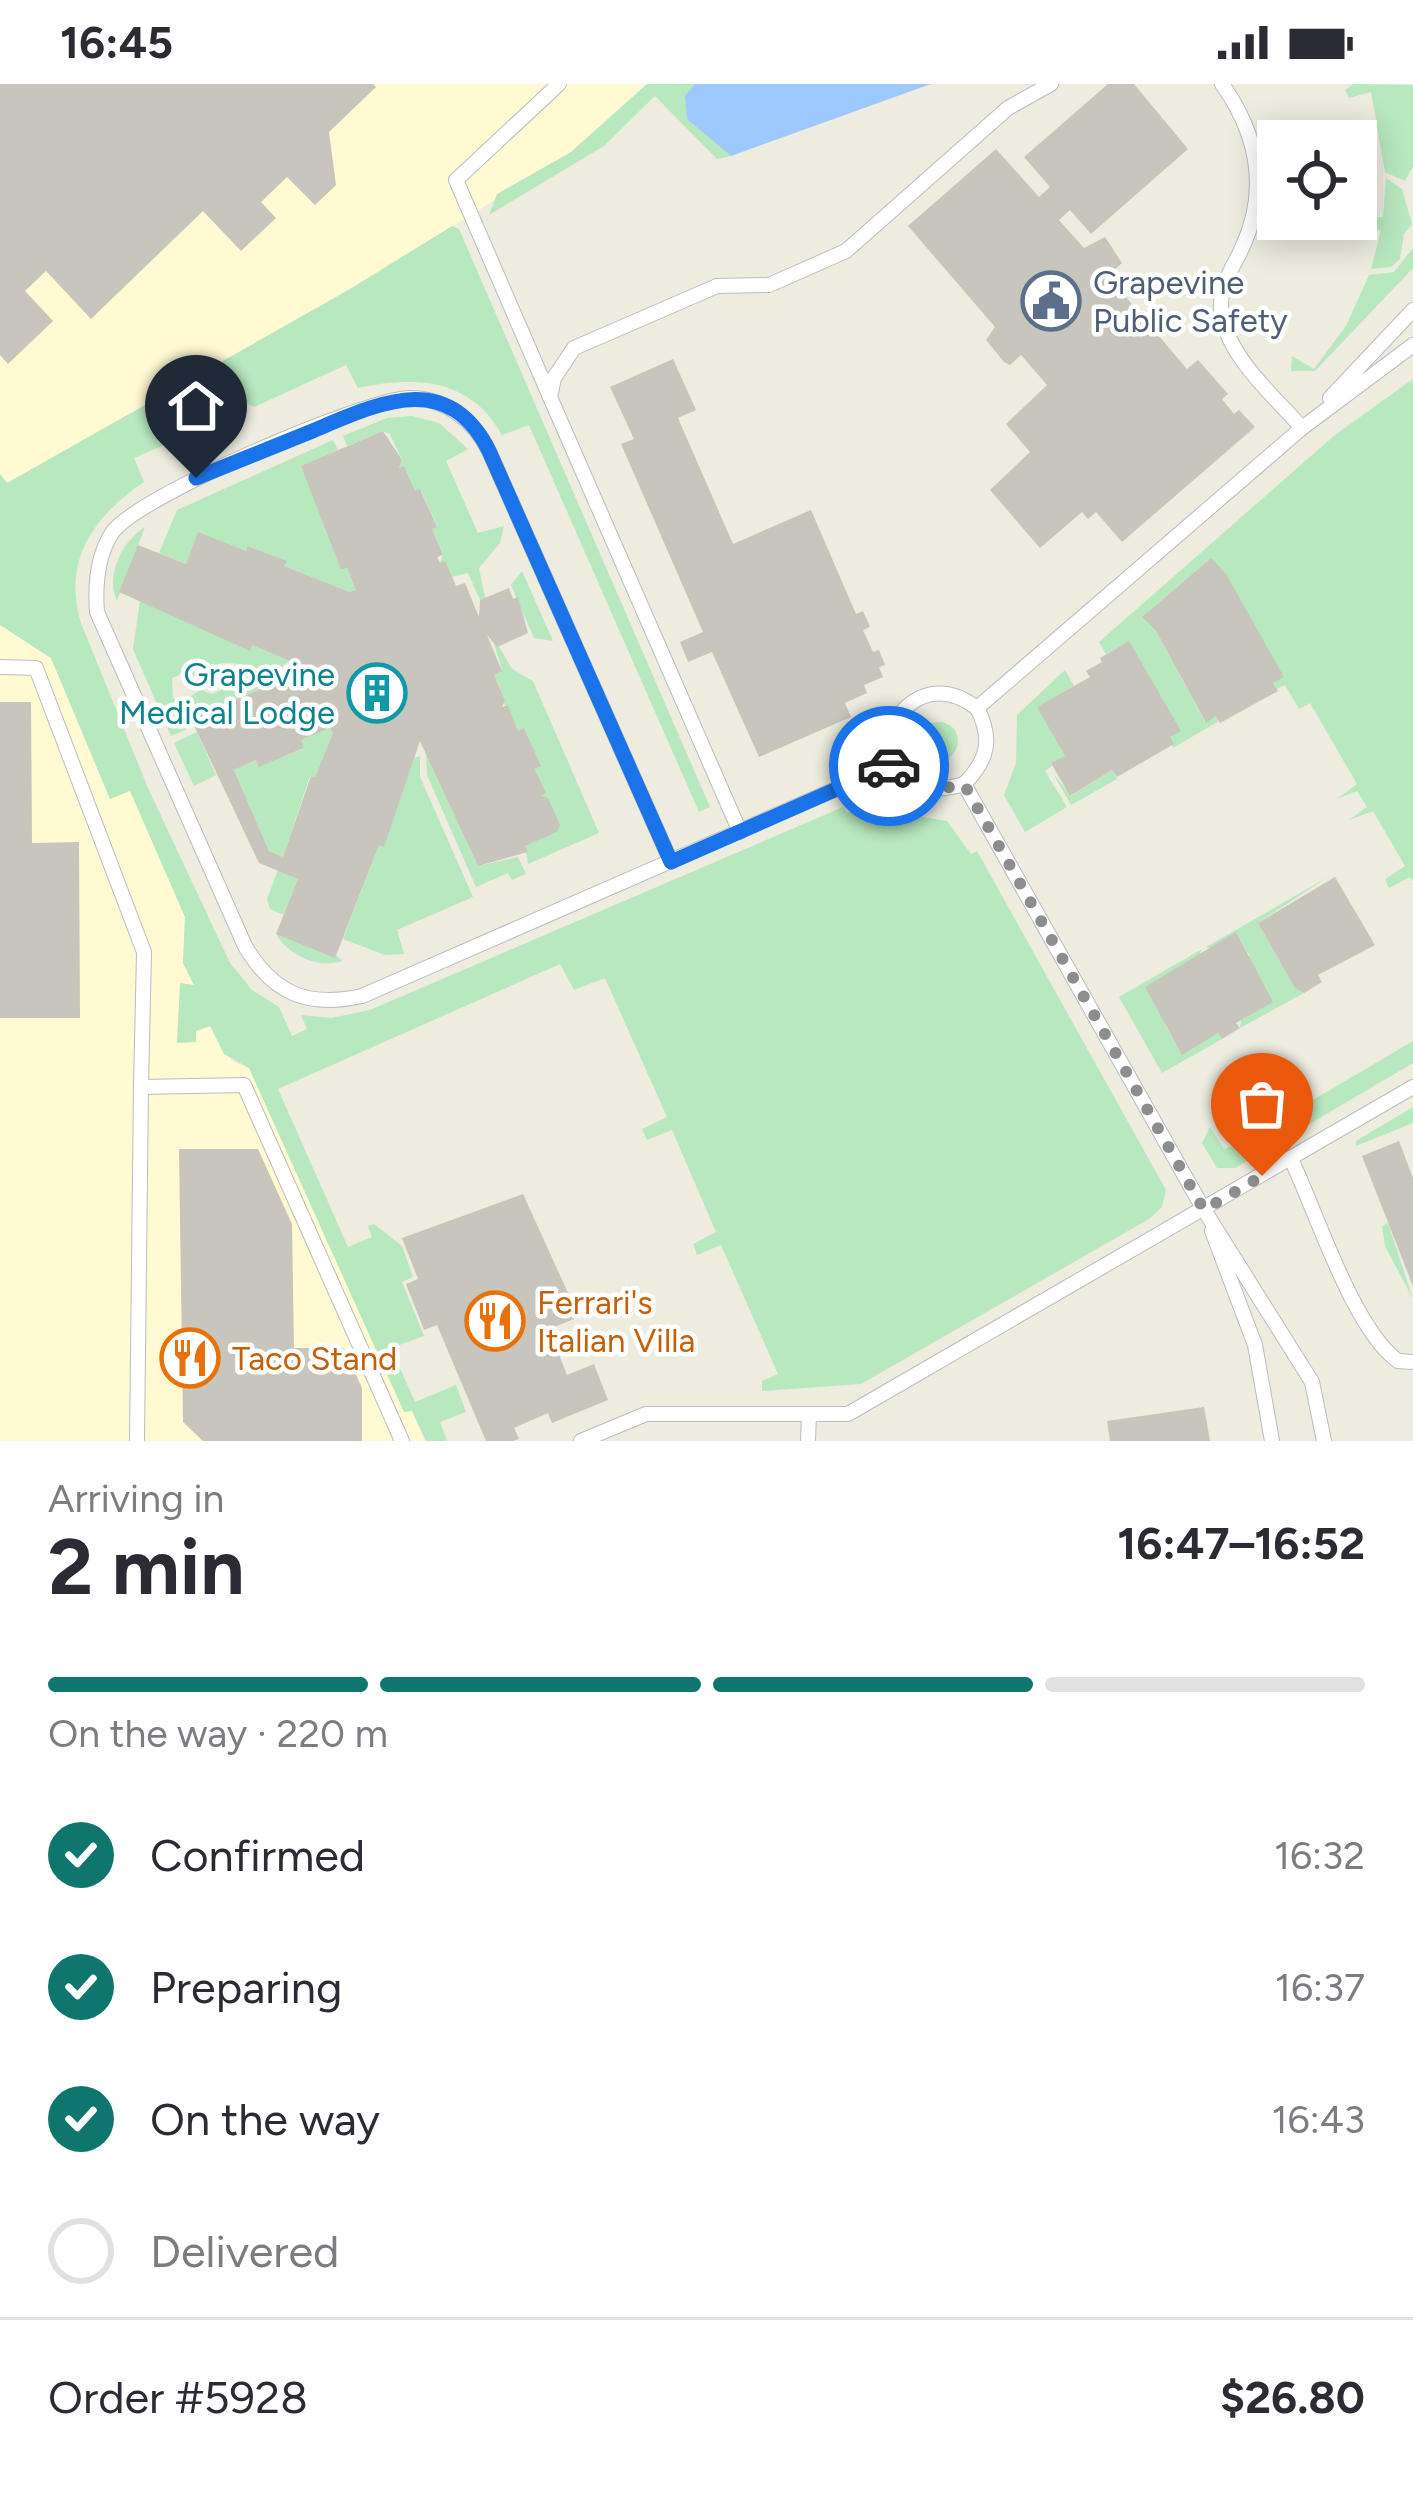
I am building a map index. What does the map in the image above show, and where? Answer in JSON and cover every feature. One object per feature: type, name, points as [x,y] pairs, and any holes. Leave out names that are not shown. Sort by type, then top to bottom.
[{"type":"lane","points":[[560,84],[456,180],[740,832]]},
{"type":"lane","points":[[550,397],[561,364],[574,348],[717,286],[769,285],[846,251],[1008,108],[1052,84]]},
{"type":"lane","points":[[1222,84],[1250,135],[1258,202],[1221,291],[1222,314],[1228,338],[1302,428]]},
{"type":"lane","points":[[1302,428],[1413,310]]},
{"type":"lane","points":[[977,708],[1302,428],[1413,345]]},
{"type":"lane","points":[[671,862],[489,451],[463,416],[436,401],[386,400],[158,494],[113,532],[100,558],[97,612],[244,946],[261,975],[282,992],[332,1002],[362,996],[671,862],[740,832],[893,764]]},
{"type":"lane","points":[[0,668],[36,668],[144,952],[137,1441]]},
{"type":"lane","points":[[946,692],[977,708],[987,728],[987,749],[980,768],[964,784],[943,790],[921,787],[893,764],[891,726],[915,698],[946,692]]},
{"type":"lane","points":[[964,784],[1204,1210],[1312,1382],[1324,1441]]},
{"type":"lane","points":[[141,1087],[244,1085],[402,1441]]},
{"type":"lane","points":[[581,1441],[646,1414],[848,1414],[1413,1087]]},
{"type":"lane","points":[[1291,1159],[1327,1234],[1334,1263],[1375,1336],[1398,1360],[1413,1362]]},
{"type":"lane","points":[[1204,1210],[1255,1345],[1272,1441]]},
{"type":"lane","points":[[808,1441],[809,1415]]},
{"type":"shaded area","points":[[0,84],[647,84],[571,152],[369,279],[6,484],[0,474]]},
{"type":"shaded area","points":[[0,625],[51,658],[110,799],[130,790],[185,917],[183,963],[194,986],[181,983],[177,1043],[196,1041],[196,1031],[211,1026],[232,1061],[249,1068],[404,1411],[412,1410],[425,1441],[0,1441]]},
{"type":"green space","points":[[647,84],[695,84],[721,146],[731,156],[717,159],[655,96],[604,146],[489,215],[497,194],[571,152]]},
{"type":"green space","points":[[1354,84],[1413,85],[1413,167],[1405,181],[1385,172],[1371,92],[1349,98],[1345,90]]},
{"type":"green space","points":[[1386,178],[1402,189],[1412,224],[1404,234],[1400,259],[1391,267],[1371,269],[1381,230],[1377,229],[1377,217],[1383,217]]},
{"type":"green space","points":[[452,226],[459,229],[710,807],[699,812],[529,425],[502,435],[474,402],[439,385],[400,382],[358,388],[346,365],[254,407],[243,401],[225,419],[134,458],[144,482],[97,525],[79,560],[76,600],[81,623],[148,788],[230,963],[252,990],[279,1007],[292,1036],[307,1029],[301,1015],[331,1018],[370,1010],[843,807],[847,813],[887,801],[911,815],[947,821],[971,854],[977,851],[1166,1190],[1162,1207],[1149,1219],[861,1384],[762,1391],[762,1381],[778,1374],[721,1245],[697,1255],[693,1244],[716,1232],[672,1130],[647,1140],[642,1129],[667,1117],[605,978],[574,990],[560,964],[278,1089],[348,1247],[372,1237],[368,1226],[374,1224],[402,1246],[413,1277],[402,1282],[424,1336],[391,1348],[415,1402],[456,1385],[466,1412],[440,1422],[447,1441],[426,1441],[412,1411],[404,1412],[249,1068],[224,1054],[210,1026],[196,1031],[196,1042],[177,1043],[180,983],[194,985],[183,963],[185,917],[130,791],[110,799],[51,658],[0,625],[0,474],[7,483]]},
{"type":"green space","points":[[1413,248],[1413,268],[1315,371],[1291,371],[1292,356],[1314,369],[1346,326],[1369,275],[1394,272]]},
{"type":"green space","points":[[1413,379],[1413,881],[1410,877],[1389,888],[1385,879],[1405,866],[1373,811],[1349,820],[1367,807],[1357,791],[1337,799],[1357,784],[1310,703],[1299,709],[1285,685],[1277,689],[1273,683],[1283,677],[1211,558],[1142,617],[1156,631],[1205,722],[1216,716],[1219,721],[1173,748],[1170,737],[1180,731],[1129,641],[1106,654],[1099,642],[1335,435]]},
{"type":"green space","points":[[412,416],[439,423],[468,449],[446,461],[478,533],[504,526],[500,543],[479,568],[485,598],[480,600],[468,573],[452,577],[440,563],[443,554],[432,529],[437,526],[421,490],[415,491],[404,467],[399,468],[402,460],[390,434],[383,431],[347,446],[343,436],[387,418]]},
{"type":"green space","points":[[333,440],[338,450],[302,466],[341,570],[347,568],[356,590],[350,592],[284,566],[286,561],[249,546],[246,551],[198,533],[186,564],[159,553],[177,510]]},
{"type":"green space","points":[[145,527],[117,601],[113,581],[118,560]]},
{"type":"green space","points":[[522,571],[553,641],[534,638],[511,585]]},
{"type":"green space","points":[[140,601],[249,650],[252,645],[290,660],[271,675],[222,663],[199,677],[184,673],[172,678],[173,698],[182,701],[201,690],[212,694],[221,690],[222,674],[238,667],[272,684],[192,718],[194,726],[171,736],[133,649]]},
{"type":"green space","points":[[491,633],[512,669],[533,681],[599,833],[528,864],[525,846],[556,832],[541,796],[546,793],[535,769],[540,766],[525,729],[518,731],[508,706],[500,703],[505,699],[494,675],[502,670]]},
{"type":"green space","points":[[1065,670],[1074,686],[1038,707],[1065,756],[1045,771],[1067,807],[1025,832],[1004,795],[1016,763],[1017,715]]},
{"type":"green space","points":[[939,722],[952,728],[958,741],[952,754],[939,760],[926,754],[920,741],[926,728]]},
{"type":"green space","points":[[330,728],[333,733],[315,777],[310,776],[283,857],[269,851],[234,770],[256,760],[260,766],[303,749],[301,740]]},
{"type":"green space","points":[[197,732],[216,775],[194,786],[174,743]]},
{"type":"green space","points":[[426,752],[478,866],[518,857],[526,874],[512,880],[508,873],[476,887],[427,775]]},
{"type":"green space","points":[[420,756],[420,777],[473,897],[397,930],[404,954],[385,955],[343,939],[379,845],[384,846],[414,758]]},
{"type":"green space","points":[[1112,770],[1117,779],[1071,805],[1053,773],[1071,796]]},
{"type":"green space","points":[[278,870],[298,879],[284,915],[270,909],[267,899]]},
{"type":"green space","points":[[1328,877],[1258,923],[1295,987],[1304,993],[1240,1028],[1249,955],[1236,933],[1214,949],[1206,947]]},
{"type":"green space","points":[[276,934],[336,955],[342,961],[304,958]]},
{"type":"green space","points":[[1202,949],[1165,1025],[1182,1054],[1218,1033],[1222,1039],[1162,1073],[1119,997]]},
{"type":"green space","points":[[1413,1041],[1413,1063],[1235,1168],[1217,1168],[1202,1143],[1210,1127],[1224,1149],[1238,1144]]},
{"type":"green space","points":[[1413,1107],[1413,1123],[1356,1146],[1356,1141]]},
{"type":"green space","points":[[1388,1223],[1413,1299],[1385,1246],[1382,1226]]},
{"type":"water","points":[[695,84],[931,84],[731,156],[687,119],[685,96]]},
{"type":"building","points":[[0,84],[376,87],[329,132],[336,185],[315,205],[287,177],[261,202],[276,218],[241,251],[203,211],[91,319],[46,271],[25,291],[53,321],[8,364],[0,355]]},
{"type":"building","name":"Grapevine Public Safety","points":[[1108,84],[1134,84],[1188,149],[1091,234],[1070,210],[1059,220],[1084,248],[1105,237],[1122,263],[1108,276],[1187,369],[1198,360],[1228,394],[1222,399],[1234,414],[1239,410],[1255,427],[1122,542],[1096,512],[1088,519],[1082,512],[1040,548],[990,490],[1030,452],[1006,424],[1047,385],[1021,355],[1010,365],[1004,362],[986,340],[995,327],[908,226],[996,149],[1039,197],[1050,187],[1024,157]]},
{"type":"building","points":[[673,359],[696,410],[678,418],[733,544],[811,510],[856,614],[863,611],[870,627],[863,630],[873,652],[879,650],[885,665],[879,667],[883,677],[864,685],[867,693],[845,703],[851,717],[759,757],[712,652],[688,662],[680,642],[703,632],[621,444],[634,439],[610,387]]},
{"type":"building","name":"Grapevine Medical Lodge","points":[[383,431],[402,460],[399,468],[404,466],[415,491],[420,489],[437,527],[432,529],[443,555],[437,557],[440,563],[445,561],[456,586],[465,583],[479,617],[480,600],[509,588],[513,599],[518,597],[528,633],[497,647],[487,635],[502,671],[494,675],[505,700],[502,707],[508,705],[518,731],[524,728],[541,766],[535,769],[546,793],[541,796],[548,798],[560,825],[557,832],[525,846],[528,852],[478,866],[420,741],[384,847],[379,845],[335,958],[276,934],[298,879],[259,863],[191,719],[304,670],[302,666],[252,645],[250,651],[119,592],[138,545],[186,564],[198,532],[246,551],[248,546],[287,561],[284,566],[350,592],[356,590],[347,568],[341,570],[301,466]],"holes":[[[330,728],[333,733],[315,777],[311,776],[283,857],[269,851],[234,770],[256,760],[259,767],[304,748],[301,740]]]},
{"type":"building","points":[[1211,558],[1226,574],[1284,677],[1273,683],[1278,691],[1220,723],[1216,716],[1206,723],[1156,631],[1142,617]]},
{"type":"building","points":[[1129,641],[1181,731],[1170,737],[1174,744],[1117,777],[1112,770],[1070,796],[1051,763],[1065,756],[1037,707],[1090,677],[1086,671],[1102,662],[1100,658]]},
{"type":"building","points":[[0,702],[31,702],[32,843],[79,842],[80,1018],[0,1018]]},
{"type":"building","points":[[1335,877],[1375,945],[1318,975],[1322,982],[1304,993],[1295,988],[1258,923]]},
{"type":"building","points":[[1236,932],[1273,1002],[1236,1023],[1240,1028],[1222,1039],[1218,1033],[1182,1055],[1145,987]]},
{"type":"building","points":[[1399,1141],[1413,1178],[1413,1286],[1362,1156]]},
{"type":"building","points":[[179,1149],[258,1149],[292,1224],[294,1348],[344,1348],[362,1388],[362,1441],[203,1441],[183,1422]]},
{"type":"building","name":"Ferrari's Italian Villa","points":[[523,1194],[579,1317],[549,1329],[567,1375],[594,1364],[608,1400],[552,1423],[548,1413],[514,1428],[519,1439],[486,1441],[437,1325],[424,1330],[406,1284],[418,1279],[402,1238]]},
{"type":"building","points":[[1204,1407],[1210,1441],[1110,1441],[1107,1421]]},
{"type":"way so far","points":[[889,766],[893,764],[904,778],[921,787],[943,790],[964,784],[1204,1210],[1262,1176]]},
{"type":"place","name":"Grapevine Public Safety","points":[[1051,301]]},
{"type":"place","name":"Grapevine Medical Lodge","points":[[377,693]]},
{"type":"place","name":"Ferrari's Italian Villa","points":[[495,1321]]},
{"type":"place","name":"Taco Stand","points":[[190,1358]]},
{"type":"route","points":[[196,478],[386,400],[436,401],[463,416],[480,432],[489,451],[671,862],[889,766]]}]
